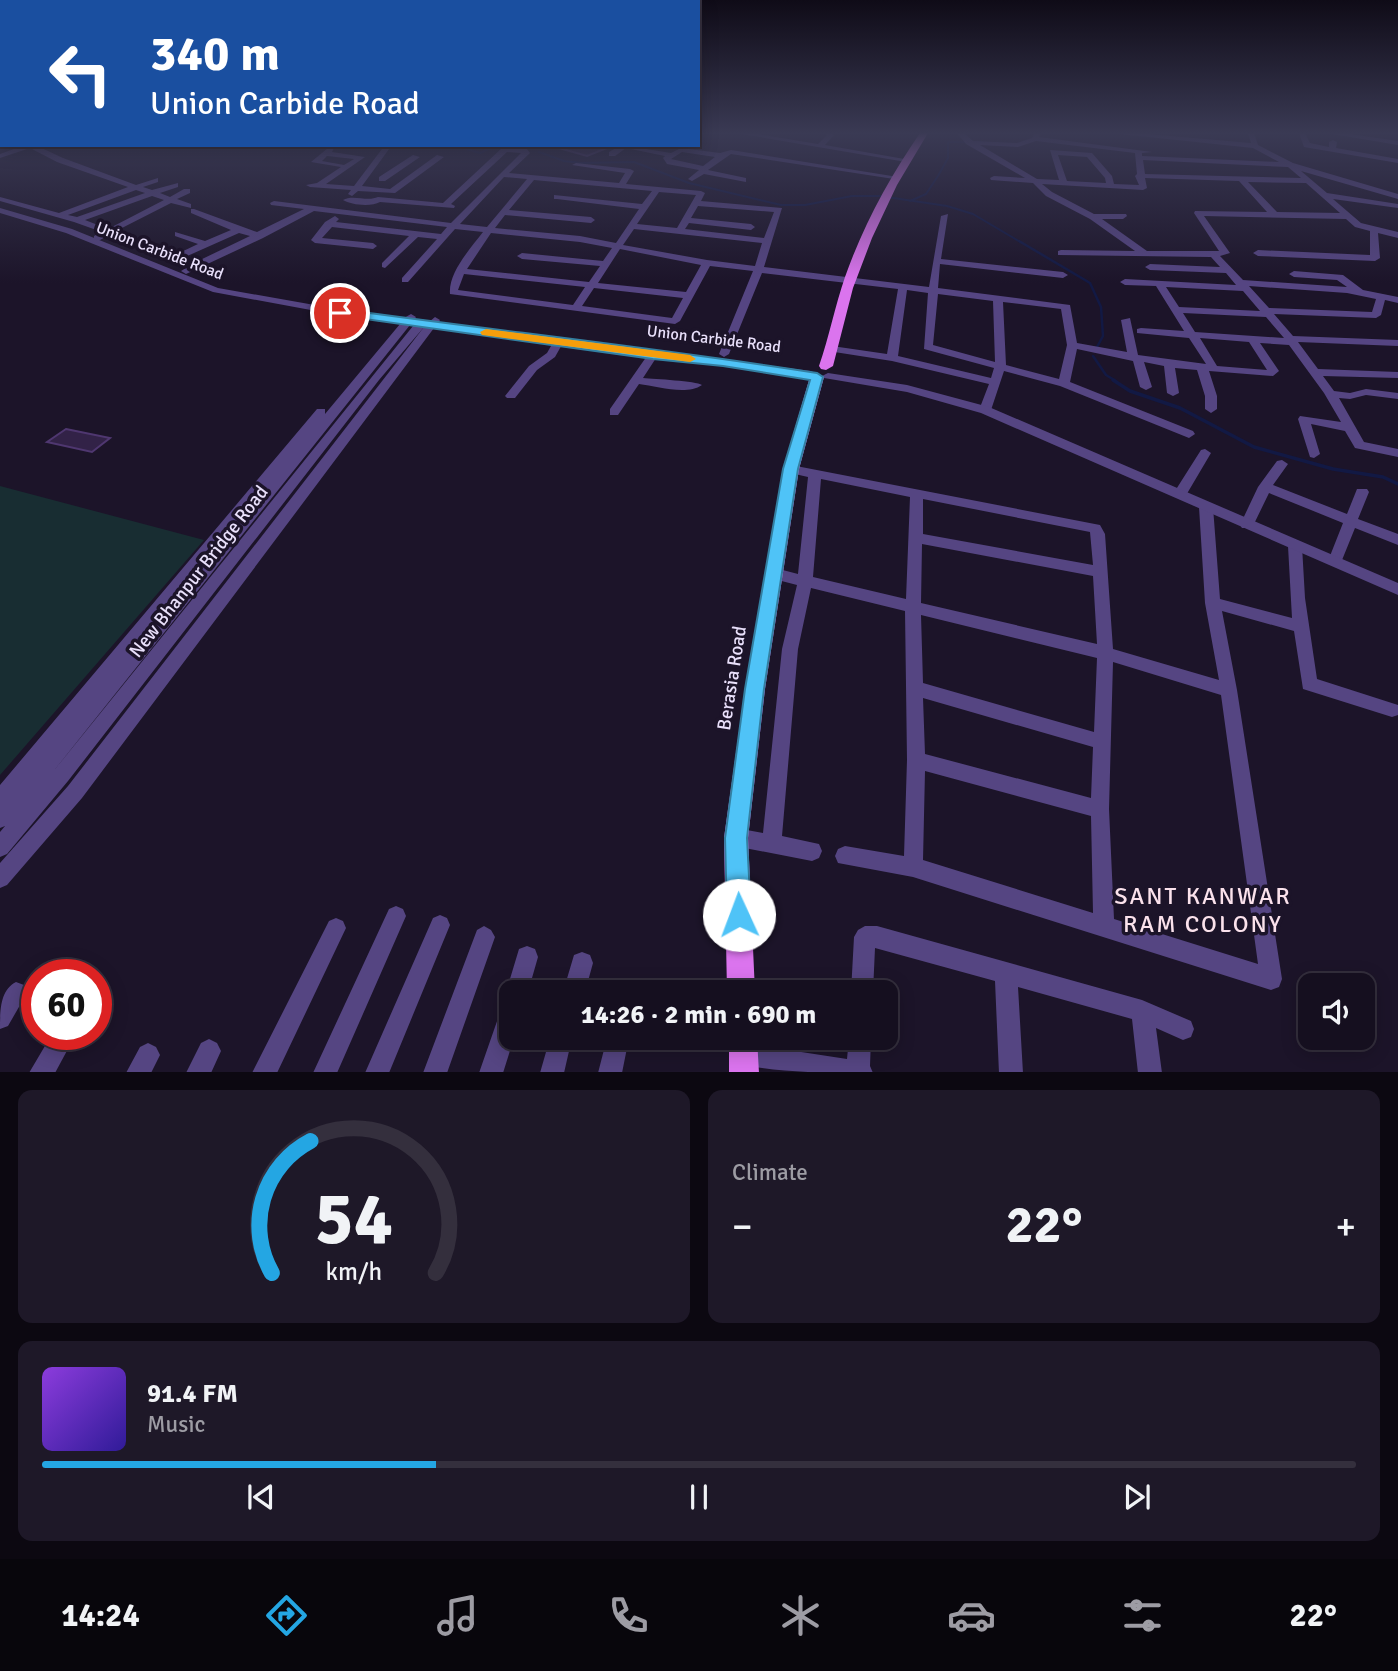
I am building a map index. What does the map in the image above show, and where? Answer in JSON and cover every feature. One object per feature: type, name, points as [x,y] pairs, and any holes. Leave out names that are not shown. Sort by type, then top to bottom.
[{"type":"main road","name":"Berasia Road","points":[[741,980],[736,838],[755,689],[791,469],[847,279],[887,183]]},
{"type":"main road","name":"Berasia Road","points":[[820,370],[832,349],[847,279]]},
{"type":"street","points":[[126,183],[172,200],[238,230],[260,236]]},
{"type":"street","points":[[56,216],[147,183]]},
{"type":"street","points":[[319,183],[315,185],[392,191]]},
{"type":"street","points":[[360,183],[315,240],[373,246]]},
{"type":"street","points":[[363,213],[376,200],[403,183]]},
{"type":"street","points":[[445,205],[468,183]]},
{"type":"street","points":[[405,280],[495,183]]},
{"type":"street","points":[[528,183],[502,212],[462,271],[453,292],[675,321],[707,263]]},
{"type":"street","points":[[543,215],[568,183]]},
{"type":"street","points":[[591,183],[701,193],[680,231]]},
{"type":"street","points":[[1037,183],[1049,194],[1093,217],[1143,252]]},
{"type":"street","points":[[1076,183],[1147,190],[1143,183]]},
{"type":"street","points":[[1245,183],[1275,215]]},
{"type":"street","points":[[1311,183],[1358,225],[1398,235]]},
{"type":"street","points":[[1352,183],[1398,197]]},
{"type":"street","points":[[1376,183],[1398,191]]},
{"type":"street","points":[[77,220],[175,185]]},
{"type":"street","points":[[575,309],[657,189]]},
{"type":"street","points":[[97,238],[187,191]]},
{"type":"street","points":[[1323,195],[1398,206]]},
{"type":"street","points":[[557,197],[645,207]]},
{"type":"street","points":[[347,200],[424,199],[445,205],[470,207]]},
{"type":"street","points":[[365,254],[424,199]]},
{"type":"street","points":[[0,200],[77,220],[199,265]]},
{"type":"street","points":[[580,239],[601,202]]},
{"type":"street","points":[[274,203],[535,236],[580,239],[707,263],[1066,307],[1072,345],[1064,384]]},
{"type":"street","name":"Union Carbide Road","points":[[0,208],[232,285],[417,320],[653,355],[820,370]]},
{"type":"street","name":"Union Carbide Road","points":[[0,208],[69,231],[216,290],[340,313],[724,354],[820,370]]},
{"type":"street","points":[[186,271],[313,208]]},
{"type":"street","points":[[690,212],[779,210],[724,354]]},
{"type":"street","points":[[105,211],[135,219]]},
{"type":"street","points":[[502,212],[591,220]]},
{"type":"street","points":[[690,212],[748,216]]},
{"type":"street","points":[[690,212],[751,227]]},
{"type":"street","points":[[1062,253],[1225,253],[1198,213],[1347,217],[1398,229]]},
{"type":"street","points":[[945,216],[936,261],[928,347],[1064,384],[1189,434]]},
{"type":"street","points":[[1093,217],[1123,216]]},
{"type":"street","points":[[328,224],[443,237]]},
{"type":"street","points":[[632,226],[767,241]]},
{"type":"street","points":[[1258,253],[1374,258],[1374,229]]},
{"type":"street","points":[[177,257],[238,230]]},
{"type":"street","points":[[178,234],[205,244]]},
{"type":"street","points":[[385,265],[415,235]]},
{"type":"street","points":[[508,275],[535,236]]},
{"type":"street","points":[[1213,254],[1292,341],[1316,372],[1332,394],[1359,445],[1398,453]]},
{"type":"street","points":[[522,256],[606,264]]},
{"type":"street","points":[[936,261],[1063,275]]},
{"type":"street","points":[[1150,267],[1229,270]]},
{"type":"street","points":[[462,271],[687,295]]},
{"type":"street","points":[[1294,274],[1340,277],[1359,292]]},
{"type":"street","points":[[1125,282],[1359,292],[1398,300]]},
{"type":"street","points":[[1160,285],[1193,336],[1208,368],[1212,409]]},
{"type":"street","points":[[892,358],[903,287]]},
{"type":"street","points":[[1177,310],[1376,315],[1381,297]]},
{"type":"street","points":[[985,410],[1001,365],[998,299]]},
{"type":"street","points":[[0,799],[257,487],[417,320]]},
{"type":"street","points":[[0,878],[75,792],[417,320]]},
{"type":"street","name":"New Bhanpur Bridge Road","points":[[0,820],[417,320]]},
{"type":"street","name":"New Bhanpur Bridge Road","points":[[0,847],[62,775],[417,320]]},
{"type":"street","points":[[1126,320],[1146,387]]},
{"type":"street","points":[[1142,331],[1253,340],[1398,343]]},
{"type":"street","points":[[1072,345],[1169,364],[1269,374],[1273,371],[1253,340]]},
{"type":"street","points":[[511,396],[533,368],[551,355],[559,341]]},
{"type":"street","points":[[832,349],[892,358],[995,382]]},
{"type":"street","points":[[614,412],[653,355]]},
{"type":"street","points":[[1169,364],[1173,393]]},
{"type":"street","points":[[820,370],[928,393],[985,410],[1398,589]]},
{"type":"street","points":[[1316,372],[1398,375]]},
{"type":"street","points":[[637,380],[677,386],[696,385]]},
{"type":"street","points":[[1332,394],[1350,396],[1366,392],[1398,396]]},
{"type":"street","points":[[1314,454],[1304,419],[1351,428]]},
{"type":"street","points":[[1180,494],[1205,453]]},
{"type":"street","points":[[1247,525],[1265,487],[1282,464]]},
{"type":"street","points":[[791,469],[1095,528],[1098,534],[1105,653],[1100,809],[1104,928]]},
{"type":"street","points":[[772,844],[790,649],[805,580],[815,473]]},
{"type":"street","points":[[1265,487],[1398,540]]},
{"type":"street","points":[[1335,561],[1362,492]]},
{"type":"street","points":[[913,867],[916,760],[913,608],[918,494]]},
{"type":"street","points":[[845,856],[913,867],[1271,979],[1229,690],[1213,603],[1206,506]]},
{"type":"street","points":[[917,538],[1100,572]]},
{"type":"street","points":[[1295,546],[1300,626],[1309,684],[1392,709]]},
{"type":"street","points":[[775,574],[1105,653],[1229,690]]},
{"type":"street","points":[[1213,603],[1300,626]]},
{"type":"street","points":[[915,688],[1102,743]]},
{"type":"street","points":[[916,760],[1100,809]]},
{"type":"street","points":[[736,838],[812,851]]},
{"type":"street","points":[[324,1072],[396,916]]},
{"type":"street","points":[[377,1072],[440,925]]},
{"type":"street","points":[[264,1072],[336,928]]},
{"type":"street","points":[[436,1072],[484,937]]},
{"type":"street","points":[[863,980],[865,937],[877,937],[1142,1011],[1183,1030]]},
{"type":"street","points":[[520,980],[527,957]]},
{"type":"street","points":[[577,980],[582,963]]},
{"type":"street","points":[[1006,975],[1011,1072]]},
{"type":"street","points":[[0,1018],[16,993]]},
{"type":"street","points":[[1142,1011],[1150,1072]]},
{"type":"street","points":[[491,1072],[499,1049]]},
{"type":"street","points":[[42,1072],[55,1050]]},
{"type":"street","points":[[552,1072],[558,1050]]},
{"type":"street","points":[[610,1072],[615,1050]]},
{"type":"street","points":[[743,1055],[860,1072],[860,1050]]},
{"type":"street","points":[[198,1072],[209,1051]]},
{"type":"green space","points":[[0,486],[204,540],[0,775]]},
{"type":"building","points":[[66,429],[110,438],[92,452],[47,442]]},
{"type":"waterway","points":[[689,183],[781,205],[805,205],[852,196],[880,196],[911,201]]},
{"type":"waterway","points":[[911,201],[926,194],[933,183]]},
{"type":"waterway","points":[[911,201],[947,206],[973,214],[1022,243]]},
{"type":"waterway","points":[[1019,241],[1090,283],[1101,307],[1103,336],[1097,347]]},
{"type":"waterway","points":[[1093,356],[1106,375],[1116,381]]},
{"type":"waterway","points":[[1113,380],[1130,391],[1180,408],[1254,447],[1333,469],[1383,477],[1398,484]]},
{"type":"slow traffic","points":[[486,332],[690,359]]},
{"type":"district","name":"SANT KANWAR RAM COLONY","points":[[1203,910]]},
{"type":"route","points":[[340,313],[723,362],[817,377],[791,469],[755,689],[736,838],[739,915]]}]
